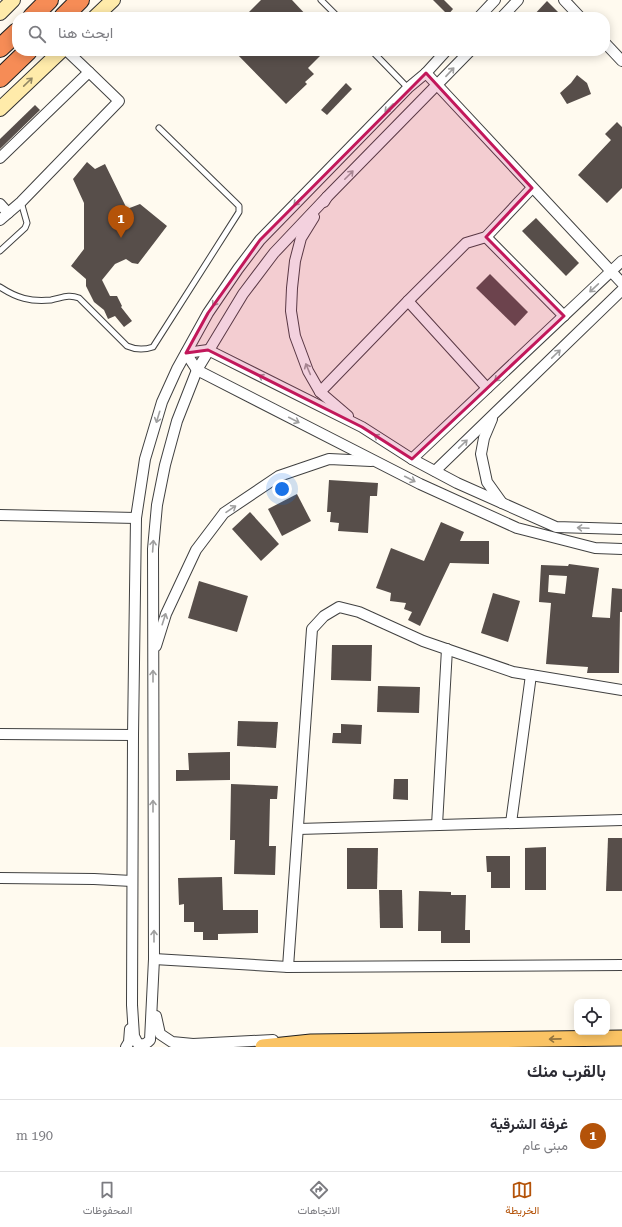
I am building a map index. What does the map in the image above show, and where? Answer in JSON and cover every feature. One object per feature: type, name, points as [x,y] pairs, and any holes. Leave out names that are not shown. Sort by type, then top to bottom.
[{"type":"highway","points":[[37,12],[49,0]]},
{"type":"highway","points":[[68,12],[80,0]]},
{"type":"highway","points":[[0,48],[12,37]]},
{"type":"highway","points":[[0,78],[23,56]]},
{"type":"main road","points":[[0,13],[13,0]]},
{"type":"main road","points":[[101,12],[113,0]]},
{"type":"main road","points":[[0,109],[56,56]]},
{"type":"main road","points":[[263,1047],[311,1042],[622,1038]]},
{"type":"street","points":[[484,12],[495,0]]},
{"type":"street","points":[[507,12],[518,0]]},
{"type":"street","points":[[564,0],[575,12]]},
{"type":"street","points":[[610,48],[622,61]]},
{"type":"street","points":[[0,220],[20,202],[119,101],[72,56]]},
{"type":"street","points":[[441,56],[426,73],[408,88],[260,240],[208,313],[177,369],[162,402],[145,459],[136,518],[133,735],[132,1005],[134,1036],[138,1044],[146,1044],[150,1040],[153,1003],[153,549],[157,505],[165,465],[177,421],[197,370],[208,350],[243,294],[274,253],[465,56]]},
{"type":"street","points":[[0,158],[89,72]]},
{"type":"street","points":[[426,73],[622,283]]},
{"type":"street","points":[[320,392],[466,243],[486,237],[532,188]]},
{"type":"street","points":[[327,197],[301,238],[295,262],[292,288],[292,312],[295,336],[308,371],[320,392],[362,427]]},
{"type":"street","points":[[0,204],[8,213]]},
{"type":"street","points":[[486,237],[564,316]]},
{"type":"street","points":[[412,459],[622,261]]},
{"type":"street","points":[[435,471],[622,290]]},
{"type":"street","points":[[408,301],[487,388]]},
{"type":"street","points":[[186,353],[208,350],[362,427],[412,459],[457,483],[556,527],[622,529]]},
{"type":"street","points":[[186,353],[197,370],[420,484],[516,528],[595,548],[622,549]]},
{"type":"street","points":[[494,414],[484,438],[480,454],[487,482],[502,503]]},
{"type":"street","points":[[153,656],[166,614],[196,550],[224,514],[279,476],[329,459],[376,462]]},
{"type":"street","points":[[0,515],[136,518]]},
{"type":"street","points":[[288,967],[312,629],[324,616],[339,607],[359,612],[423,641],[447,650],[513,672],[622,690]]},
{"type":"street","points":[[437,825],[447,650]]},
{"type":"street","points":[[511,823],[531,675]]},
{"type":"street","points":[[0,734],[133,735]]},
{"type":"street","points":[[298,829],[622,820]]},
{"type":"street","points":[[0,878],[132,881]]},
{"type":"street","points":[[154,959],[288,967],[622,965]]},
{"type":"street","points":[[153,1003],[160,1034],[172,1042],[193,1044],[264,1040],[311,1042]]},
{"type":"street","points":[[126,1047],[129,1042],[132,1005]]},
{"type":"lane","points":[[321,0],[333,12]]},
{"type":"lane","points":[[377,56],[408,88]]},
{"type":"lane","points":[[0,287],[15,296],[33,300],[52,300],[72,295],[79,298],[127,346],[135,349],[147,349],[153,347],[239,212],[239,206],[159,128]]},
{"type":"lane","points":[[0,251],[24,228],[27,223],[20,202]]},
{"type":"highlighted area","points":[[426,73],[532,188],[486,237],[564,316],[412,459],[362,427],[208,350],[186,353],[208,313],[260,240]]},
{"type":"building","points":[[261,0],[292,0],[303,12],[249,12]]},
{"type":"building","points":[[433,0],[444,0],[453,9],[450,12],[445,12]]},
{"type":"building","points":[[547,1],[558,12],[537,12]]},
{"type":"building","points":[[239,56],[320,56],[308,68],[314,74],[305,82],[307,84],[286,104]]},
{"type":"building","points":[[577,75],[587,83],[591,94],[567,104],[560,93]]},
{"type":"building","points":[[346,83],[352,89],[327,115],[321,110]]},
{"type":"building","points":[[35,105],[40,110],[0,149],[0,139]]},
{"type":"building","points":[[617,122],[622,127],[622,188],[607,203],[578,175],[611,140],[605,134]]},
{"type":"building","points":[[87,162],[95,169],[105,164],[127,209],[140,204],[167,226],[138,264],[132,263],[126,259],[115,264],[102,280],[110,296],[117,296],[122,306],[121,307],[132,321],[124,327],[115,316],[108,319],[104,310],[94,302],[86,286],[86,279],[71,266],[84,249],[84,203],[73,179]]},
{"type":"building","points":[[536,218],[579,263],[566,276],[522,231]]},
{"type":"building","points":[[490,274],[528,312],[515,326],[476,288]]},
{"type":"building","points":[[329,480],[378,483],[377,496],[370,496],[368,533],[338,531],[339,523],[330,522],[331,512],[327,512]]},
{"type":"building","points":[[297,494],[311,521],[282,536],[268,509]]},
{"type":"building","points":[[250,512],[279,544],[261,561],[232,529]]},
{"type":"building","points":[[441,522],[464,532],[460,541],[489,541],[489,564],[450,563],[420,626],[408,620],[412,612],[404,609],[406,603],[390,601],[391,593],[376,588],[391,548],[424,561]]},
{"type":"building","points":[[569,564],[599,568],[592,617],[610,618],[612,588],[622,589],[619,673],[587,673],[588,667],[546,664],[551,603],[539,602],[541,565],[568,566]],"holes":[[[549,575],[567,576],[565,594],[548,592]]]},
{"type":"building","points":[[199,581],[248,596],[237,632],[188,618]]},
{"type":"building","points":[[493,593],[520,601],[508,642],[481,633]]},
{"type":"building","points":[[332,645],[372,645],[371,681],[331,680]]},
{"type":"building","points":[[378,686],[420,687],[419,713],[377,712]]},
{"type":"building","points":[[238,721],[278,722],[276,748],[237,746]]},
{"type":"building","points":[[341,724],[362,725],[361,744],[332,743],[333,733],[341,733]]},
{"type":"building","points":[[230,752],[230,780],[176,781],[176,770],[189,770],[188,753]]},
{"type":"building","points":[[394,779],[408,779],[408,800],[393,799]]},
{"type":"building","points":[[231,784],[278,786],[277,799],[270,799],[269,846],[276,846],[275,875],[234,874],[235,840],[230,840]]},
{"type":"building","points":[[608,838],[622,838],[622,891],[606,891]]},
{"type":"building","points":[[546,847],[546,890],[525,890],[525,848]]},
{"type":"building","points":[[347,848],[378,848],[377,889],[347,889]]},
{"type":"building","points":[[486,856],[510,856],[510,888],[491,888],[491,872],[487,872]]},
{"type":"building","points":[[222,877],[223,910],[258,910],[258,933],[218,934],[218,940],[203,940],[203,932],[194,932],[194,922],[184,922],[184,904],[179,905],[178,878]]},
{"type":"building","points":[[379,890],[402,890],[403,928],[380,928]]},
{"type":"building","points":[[419,891],[451,892],[451,895],[466,895],[465,930],[470,930],[470,943],[441,943],[441,931],[418,931]]},
{"type":"place","name":"غرفة الشرقية","points":[[121,238]]}]
